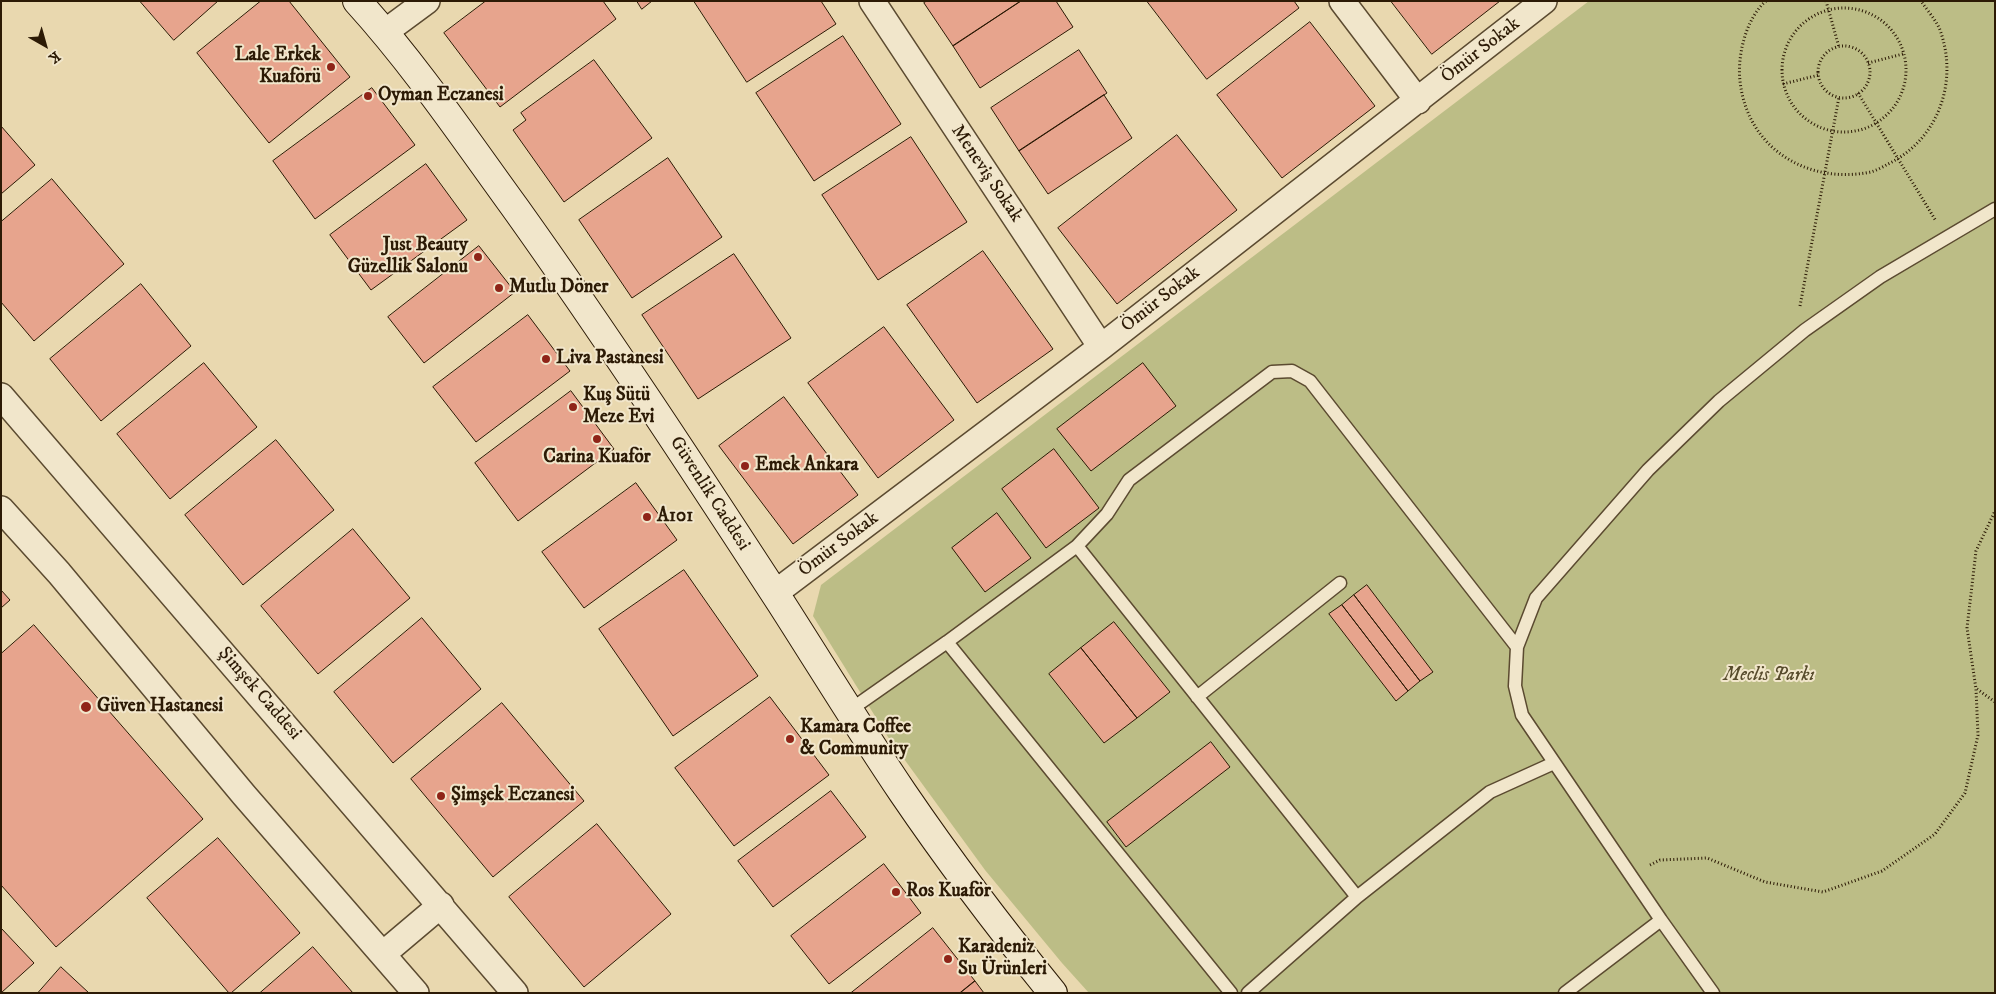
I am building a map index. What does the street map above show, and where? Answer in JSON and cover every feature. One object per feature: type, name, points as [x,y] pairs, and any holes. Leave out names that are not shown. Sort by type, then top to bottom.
[{"type":"main road","name":"Güvenlik Caddesi","points":[[357,1],[385,32],[467,141],[552,260],[774,593],[903,792],[996,922],[1053,993]]},
{"type":"street","points":[[385,32],[427,1]]},
{"type":"street","name":"Meneviş Sokak","points":[[872,1],[1101,347]]},
{"type":"street","points":[[1342,1],[1418,101]]},
{"type":"street","name":"Ömür Sokak","points":[[774,593],[1101,347],[1544,1]]},
{"type":"street","name":"Şimşek Caddesi","points":[[1,396],[515,993]]},
{"type":"street","points":[[1,509],[59,574],[244,795],[416,993]]},
{"type":"street","points":[[383,954],[441,905]]},
{"type":"lane","points":[[1713,993],[1630,875],[1522,715],[1515,686],[1517,647],[1536,598],[1648,470],[1719,401],[1794,339],[1880,277],[1995,210]]},
{"type":"lane","points":[[850,710],[948,642],[1077,546],[1107,514],[1129,480],[1272,372],[1292,370],[1310,381],[1517,647]]},
{"type":"lane","points":[[1077,546],[1357,898]]},
{"type":"lane","points":[[1197,697],[1340,584]]},
{"type":"lane","points":[[948,642],[1231,993]]},
{"type":"lane","points":[[1248,993],[1357,898],[1490,792],[1554,763]]},
{"type":"lane","points":[[1565,993],[1661,920]]},
{"type":"path","points":[[1766,1],[1746,33],[1738,65],[1742,98],[1755,128],[1778,153],[1806,169],[1839,176],[1872,171],[1898,159],[1928,132],[1944,100],[1948,64],[1946,55],[1939,29],[1921,1]]},
{"type":"path","points":[[1826,1],[1839,46]]},
{"type":"path","points":[[1841,8],[1861,11],[1878,19],[1893,32],[1903,54],[1906,69],[1903,88],[1894,106],[1876,123],[1862,130],[1832,131],[1820,128],[1802,117],[1789,100],[1782,79],[1783,58],[1790,39],[1805,22],[1822,12],[1841,8]]},
{"type":"path","points":[[1839,46],[1853,47],[1860,52],[1868,63],[1870,75],[1867,83],[1855,95],[1839,97],[1831,94],[1824,88],[1818,75],[1822,58],[1828,51],[1839,46]]},
{"type":"path","points":[[1868,63],[1903,54]]},
{"type":"path","points":[[1784,84],[1818,75]]},
{"type":"path","points":[[1858,93],[1946,238]]},
{"type":"path","points":[[1794,339],[1839,97]]},
{"type":"path","points":[[1630,875],[1660,860],[1707,858],[1765,882],[1823,892],[1882,871],[1935,834],[1965,793],[1978,735],[1976,689],[1967,628],[1976,551],[1995,511]]},
{"type":"path","points":[[1976,689],[1995,702]]},
{"type":"green space","name":"Meclis Parkı","points":[[1589,1],[1995,1],[1995,993],[1089,993],[985,870],[888,737],[813,616],[821,585]]},
{"type":"building","points":[[140,1],[218,1],[174,40]]},
{"type":"building","points":[[261,1],[289,1],[350,77],[269,143],[197,53]]},
{"type":"building","points":[[486,1],[603,1],[616,19],[500,107],[444,33]]},
{"type":"building","points":[[637,1],[652,1],[642,9]]},
{"type":"building","points":[[694,1],[821,1],[836,24],[747,82]]},
{"type":"building","points":[[927,1],[1021,1],[953,46],[924,3]]},
{"type":"building","points":[[1021,1],[1056,1],[1073,27],[980,88],[953,46]]},
{"type":"building","points":[[1147,1],[1294,1],[1299,8],[1207,79]]},
{"type":"building","points":[[1391,1],[1500,1],[1432,54]]},
{"type":"building","points":[[1310,22],[1375,106],[1282,178],[1217,95]]},
{"type":"building","points":[[843,36],[901,124],[814,181],[756,93]]},
{"type":"building","points":[[1079,50],[1107,93],[1019,151],[991,108]]},
{"type":"building","points":[[594,60],[652,138],[564,202],[513,130],[526,120],[521,113]]},
{"type":"building","points":[[372,88],[415,145],[315,219],[273,161]]},
{"type":"building","points":[[1104,95],[1132,138],[1048,194],[1019,151]]},
{"type":"building","points":[[1,126],[35,165],[1,194]]},
{"type":"building","points":[[1177,135],[1237,210],[1117,304],[1058,228]]},
{"type":"building","points":[[911,137],[967,222],[878,280],[822,195]]},
{"type":"building","points":[[668,158],[722,237],[632,298],[579,220]]},
{"type":"building","points":[[426,164],[467,220],[371,290],[330,235]]},
{"type":"building","points":[[52,179],[124,264],[34,341],[1,302],[1,222]]},
{"type":"building","points":[[479,246],[515,292],[424,363],[388,317]]},
{"type":"building","points":[[983,251],[1053,349],[977,403],[907,305]]},
{"type":"building","points":[[734,254],[791,338],[698,399],[642,315]]},
{"type":"building","points":[[141,284],[191,346],[101,421],[50,359]]},
{"type":"building","points":[[528,315],[570,371],[476,442],[433,387]]},
{"type":"building","points":[[884,327],[954,420],[878,478],[808,383]]},
{"type":"building","points":[[204,363],[257,427],[170,499],[117,434]]},
{"type":"building","points":[[1143,363],[1176,406],[1091,471],[1057,429]]},
{"type":"building","points":[[571,391],[614,449],[518,521],[475,463]]},
{"type":"building","points":[[784,397],[858,495],[793,544],[719,446]]},
{"type":"building","points":[[276,440],[334,510],[243,585],[185,515]]},
{"type":"building","points":[[1054,449],[1099,508],[1046,548],[1002,489]]},
{"type":"building","points":[[636,483],[677,540],[584,608],[542,552]]},
{"type":"building","points":[[997,513],[1031,558],[985,592],[952,548]]},
{"type":"building","points":[[353,529],[410,598],[318,674],[261,606]]},
{"type":"building","points":[[684,570],[758,676],[673,736],[599,629]]},
{"type":"building","points":[[1367,585],[1433,672],[1420,681],[1354,595]]},
{"type":"building","points":[[1,590],[10,600],[1,608]]},
{"type":"building","points":[[1354,595],[1420,681],[1408,691],[1342,605]]},
{"type":"building","points":[[1342,605],[1408,691],[1396,701],[1329,614]]},
{"type":"building","points":[[422,618],[481,689],[393,763],[334,692]]},
{"type":"building","points":[[1114,622],[1170,692],[1137,718],[1081,648]]},
{"type":"building","name":"Güven Hastanesi","points":[[34,625],[203,819],[56,947],[1,885],[1,654]]},
{"type":"building","points":[[1081,648],[1137,718],[1104,743],[1049,674]]},
{"type":"building","points":[[770,697],[829,775],[734,846],[675,768]]},
{"type":"building","points":[[502,703],[584,801],[493,877],[411,779]]},
{"type":"building","points":[[1211,742],[1230,767],[1126,847],[1107,822]]},
{"type":"building","points":[[831,791],[866,837],[773,907],[738,861]]},
{"type":"building","points":[[597,824],[671,914],[584,987],[509,897]]},
{"type":"building","points":[[218,838],[300,933],[231,993],[147,898]]},
{"type":"building","points":[[884,864],[921,913],[829,984],[791,936]]},
{"type":"building","points":[[1,928],[34,963],[1,993]]},
{"type":"building","points":[[933,928],[975,981],[960,993],[851,993]]},
{"type":"building","points":[[313,947],[353,993],[260,993]]},
{"type":"building","points":[[61,967],[89,993],[38,993]]},
{"type":"building","points":[[975,981],[984,993],[960,993]]},
{"type":"place","name":"Lale Erkek Kuaförü","points":[[331,67]]},
{"type":"place","name":"Oyman Eczanesi","points":[[368,96]]},
{"type":"place","name":"Just Beauty Güzellik Salonu","points":[[478,257]]},
{"type":"place","name":"Mutlu Döner","points":[[499,288]]},
{"type":"place","name":"Liva Pastanesi","points":[[546,359]]},
{"type":"place","name":"Kuş Sütü Meze Evi","points":[[573,407]]},
{"type":"place","name":"Carina Kuaför","points":[[597,439]]},
{"type":"place","name":"Emek Ankara","points":[[745,466]]},
{"type":"place","name":"A101","points":[[647,517]]},
{"type":"place","name":"Güven Hastanesi","points":[[86,707]]},
{"type":"place","name":"Kamara Coffee & Community","points":[[790,739]]},
{"type":"place","name":"Şimşek Eczanesi","points":[[441,796]]},
{"type":"place","name":"Ros Kuaför","points":[[896,892]]},
{"type":"place","name":"Karadeniz Su Ürünleri","points":[[948,959]]}]
